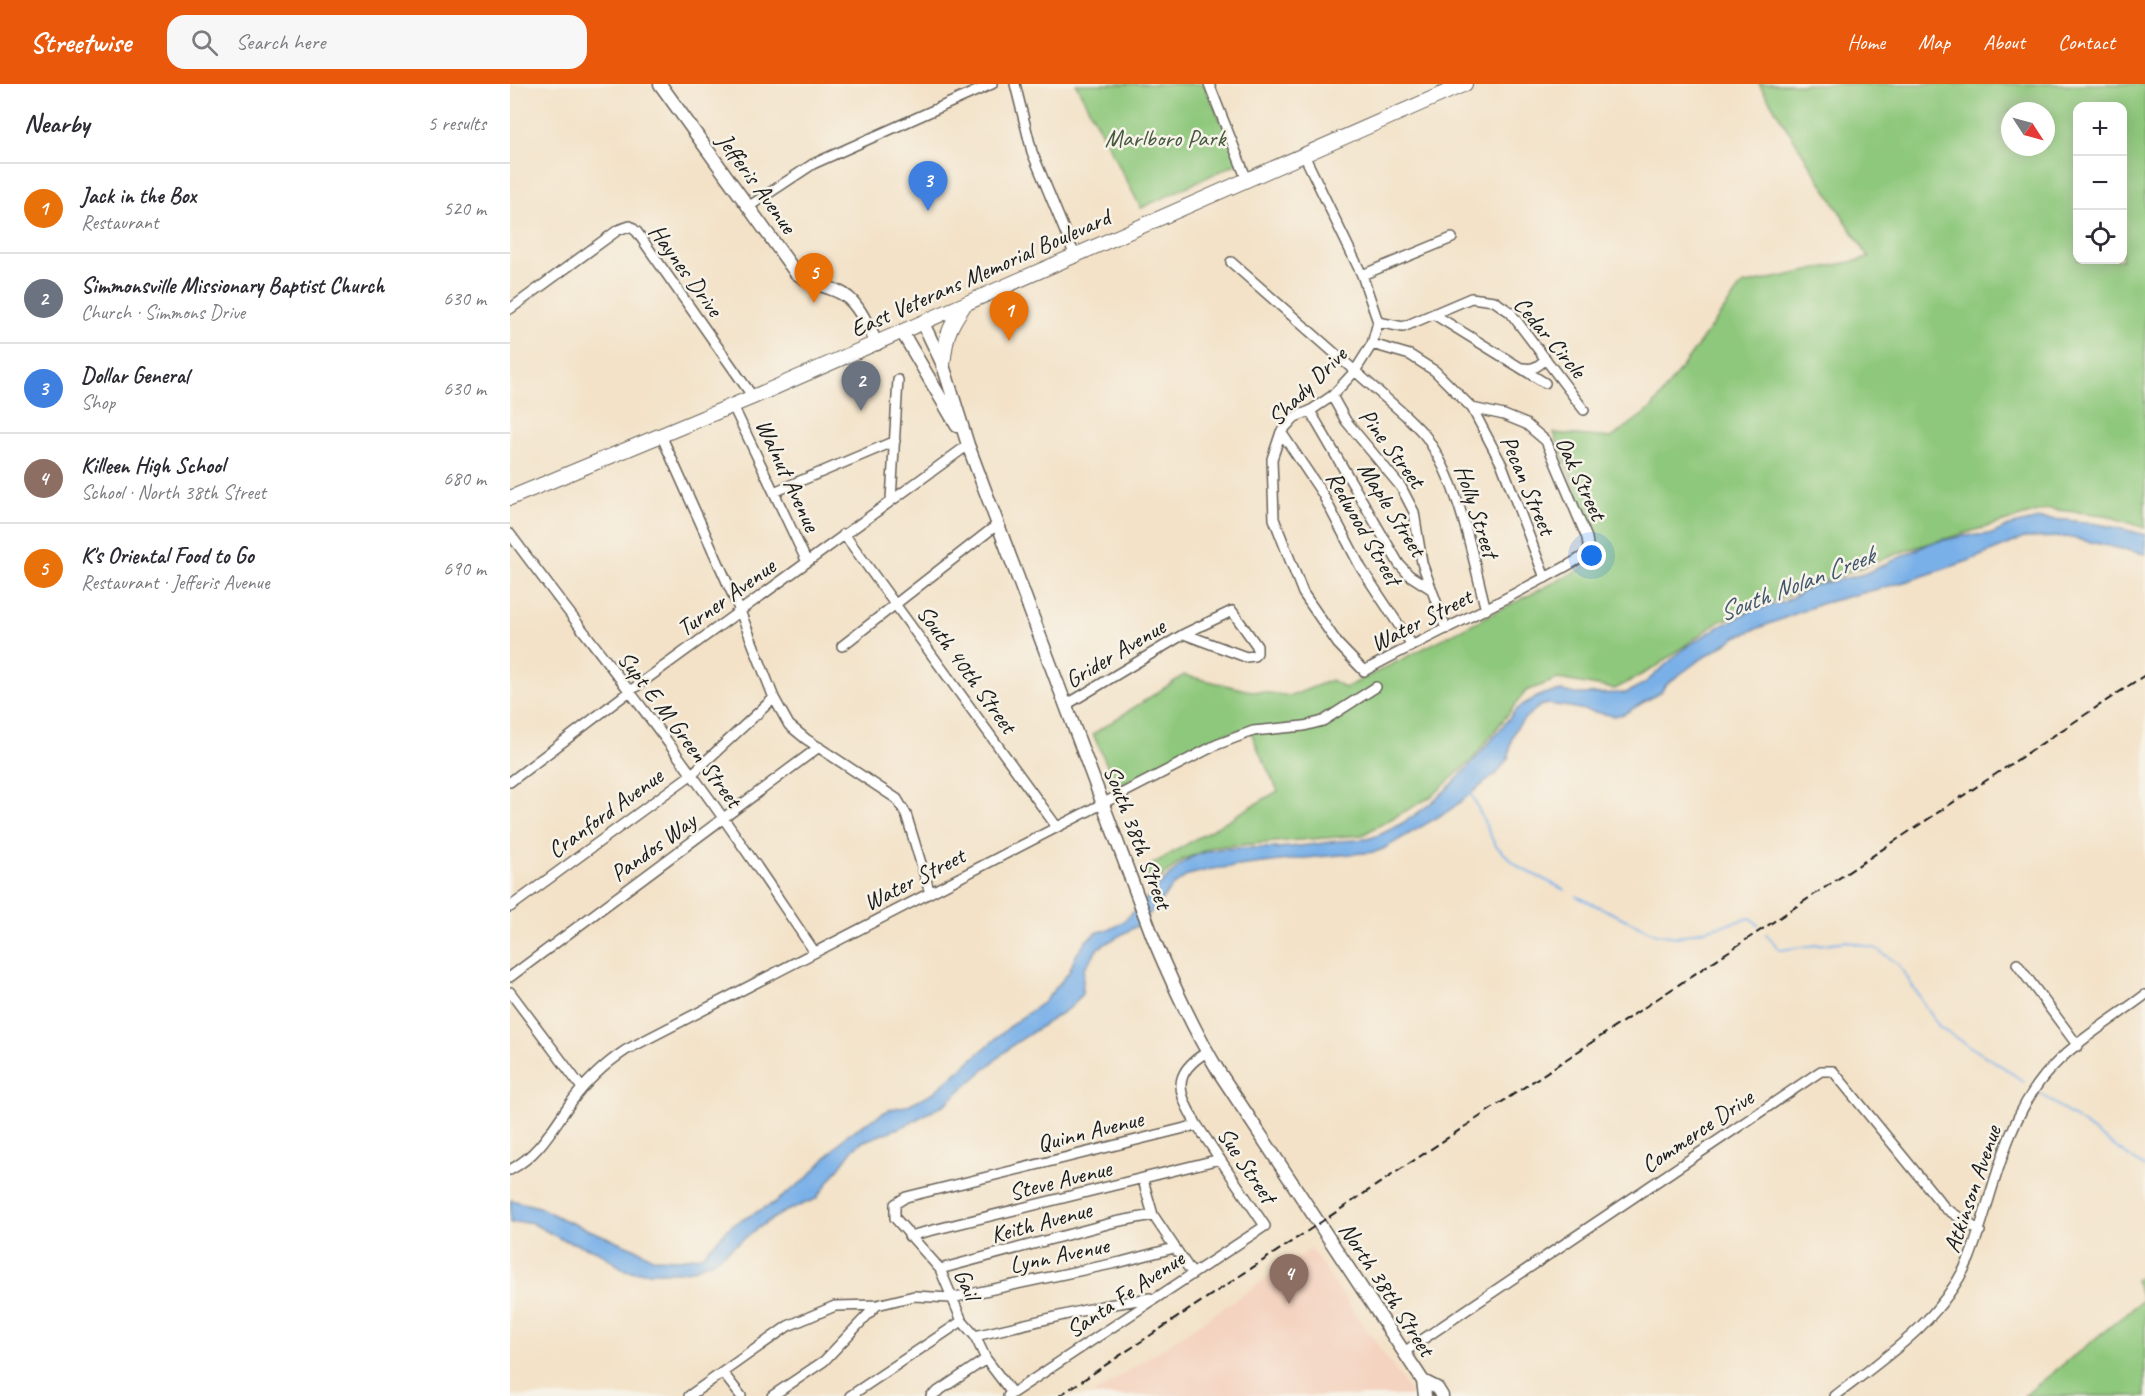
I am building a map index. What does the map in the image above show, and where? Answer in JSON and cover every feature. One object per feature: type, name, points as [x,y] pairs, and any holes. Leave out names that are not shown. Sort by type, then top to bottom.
[{"type":"main road","name":"Jefferis Avenue","points":[[660,84],[796,273],[809,282],[838,291],[850,298],[877,344]]},
{"type":"main road","name":"East Veterans Memorial Boulevard","points":[[510,498],[877,344],[1465,84]]},
{"type":"main road","points":[[943,365],[946,336],[951,323],[965,305]]},
{"type":"main road","name":"South 38th Street","points":[[923,323],[943,365],[968,445],[1154,940],[1207,1052],[1317,1221]]},
{"type":"main road","name":"South 38th Street","points":[[902,332],[968,445]]},
{"type":"main road","name":"North 38th Street","points":[[1317,1221],[1423,1381],[1425,1396]]},
{"type":"main road","name":"North 38th Street","points":[[1423,1381],[1437,1388],[1442,1396]]},
{"type":"street","points":[[748,207],[813,164],[992,84]]},
{"type":"street","points":[[1015,84],[1032,152],[1075,256]]},
{"type":"street","points":[[1209,84],[1247,180]]},
{"type":"street","points":[[1304,155],[1362,276],[1378,322]]},
{"type":"street","name":"Haynes Drive","points":[[510,309],[618,230],[630,226],[637,232],[753,397]]},
{"type":"street","points":[[1362,276],[1452,238]]},
{"type":"street","name":"Holly Street","points":[[1231,262],[1426,436],[1448,473],[1465,527],[1486,610]]},
{"type":"street","name":"Cedar Circle","points":[[1378,322],[1403,327],[1471,298],[1494,301],[1510,312],[1584,410]]},
{"type":"street","points":[[1435,315],[1545,383]]},
{"type":"street","name":"Shady Drive","points":[[1365,671],[1338,644],[1303,592],[1274,519],[1272,459],[1281,432],[1295,417],[1310,411],[1332,396],[1355,371],[1372,344],[1378,322]]},
{"type":"street","points":[[1372,344],[1410,355],[1436,371],[1472,408]]},
{"type":"street","points":[[1521,368],[1531,369],[1546,358]]},
{"type":"street","points":[[891,500],[898,380]]},
{"type":"street","name":"Pine Street","points":[[1332,396],[1346,421],[1401,487],[1414,512],[1422,563],[1446,629]]},
{"type":"street","name":"Walnut Avenue","points":[[733,406],[807,562]]},
{"type":"street","name":"Oak Street","points":[[1472,408],[1504,415],[1526,424],[1546,441],[1587,538],[1589,552]]},
{"type":"street","name":"Pecan Street","points":[[1472,408],[1502,465],[1545,578]]},
{"type":"street","name":"Maple Street","points":[[1310,411],[1399,564],[1409,575],[1431,589]]},
{"type":"street","name":"Redwood Street","points":[[1281,432],[1322,493],[1361,568],[1412,645]]},
{"type":"street","points":[[661,435],[740,611],[774,698],[795,731],[897,799],[906,814],[930,893]]},
{"type":"street","points":[[774,492],[894,441]]},
{"type":"street","name":"Turner Avenue","points":[[510,782],[630,691],[968,445]]},
{"type":"street","points":[[842,646],[998,524]]},
{"type":"street","name":"Supt E M Green Street","points":[[510,534],[692,774],[814,951]]},
{"type":"street","name":"South 40th Street","points":[[844,534],[1057,827]]},
{"type":"street","name":"Water Street","points":[[1365,671],[1570,566],[1589,552]]},
{"type":"street","name":"Grider Avenue","points":[[1066,705],[1184,634],[1232,611],[1257,646],[1257,653],[1246,657],[1184,634]]},
{"type":"street","name":"Water Street","points":[[510,1170],[523,1164],[542,1145],[582,1088],[602,1067],[626,1050],[814,951],[1236,736],[1253,731],[1304,726],[1323,721],[1376,687]]},
{"type":"street","name":"Cranford Avenue","points":[[510,908],[692,774],[774,698]]},
{"type":"street","name":"Pandos Way","points":[[510,977],[819,747]]},
{"type":"street","points":[[2017,964],[2078,1046]]},
{"type":"street","points":[[510,992],[582,1088]]},
{"type":"street","name":"Atkinson Avenue","points":[[1835,1396],[1889,1355],[1944,1303],[1962,1275],[1980,1231],[2016,1121],[2046,1074],[2078,1046],[2145,995]]},
{"type":"street","points":[[1197,1125],[1184,1102],[1180,1084],[1188,1066],[1207,1052]]},
{"type":"street","name":"Commerce Drive","points":[[1404,1353],[1821,1071],[1833,1071],[1945,1208],[1980,1231]]},
{"type":"street","name":"Sue Street","points":[[1197,1125],[1265,1226]]},
{"type":"street","name":"Quinn Avenue","points":[[906,1197],[1197,1125]]},
{"type":"street","name":"Steve Avenue","points":[[909,1236],[1143,1180],[1220,1159]]},
{"type":"street","points":[[1143,1180],[1153,1215],[1192,1273]]},
{"type":"street","name":"Gail","points":[[906,1197],[895,1204],[895,1218],[940,1269],[962,1321],[975,1336],[986,1359],[1010,1394]]},
{"type":"street","name":"Keith Avenue","points":[[940,1269],[1115,1222],[1153,1215]]},
{"type":"street","name":"Santa Fe Avenue","points":[[1010,1394],[1265,1226]]},
{"type":"street","name":"Lynn Avenue","points":[[951,1298],[1121,1262],[1174,1248]]},
{"type":"street","points":[[689,1396],[789,1326],[835,1306],[878,1305],[914,1296],[951,1298]]},
{"type":"street","points":[[975,1336],[1102,1306],[1156,1297]]},
{"type":"street","points":[[772,1396],[824,1361],[878,1305]]},
{"type":"street","points":[[850,1396],[962,1321]]},
{"type":"street","points":[[931,1396],[986,1359]]},
{"type":"street","points":[[723,1373],[741,1396]]},
{"type":"shaded area","points":[[1311,1249],[1413,1396],[1091,1396]]},
{"type":"green space","name":"Marlboro Park","points":[[1076,84],[1204,84],[1240,162],[1141,208]]},
{"type":"green space","points":[[1759,84],[2145,84],[2145,528],[2105,515],[2048,509],[1907,550],[1718,622],[1654,668],[1615,689],[1558,679],[1526,691],[1472,760],[1431,797],[1362,835],[1213,847],[1182,860],[1152,886],[1146,868],[1278,791],[1249,727],[1219,736],[1117,787],[1093,734],[1184,675],[1246,690],[1291,696],[1331,680],[1345,688],[1601,559],[1554,433],[1611,438],[1652,408],[1742,285],[1869,258]]},
{"type":"green space","points":[[2145,1273],[2145,1396],[2024,1396],[2143,1300],[2135,1280]]},
{"type":"water","points":[[2039,519],[2092,523],[2145,535],[2145,554],[2067,537],[2024,538],[1968,561],[1908,581],[1820,604],[1736,637],[1698,661],[1667,684],[1661,692],[1624,714],[1614,716],[1548,704],[1540,706],[1515,730],[1509,757],[1497,773],[1450,810],[1383,849],[1375,852],[1212,869],[1188,875],[1173,886],[1142,923],[1098,948],[1084,969],[1082,994],[1071,1007],[1014,1044],[945,1104],[904,1126],[862,1142],[853,1149],[816,1199],[784,1212],[767,1222],[713,1261],[691,1270],[677,1272],[625,1270],[597,1251],[561,1239],[530,1222],[510,1223],[511,1200],[539,1207],[562,1219],[641,1251],[652,1258],[678,1259],[701,1256],[732,1225],[774,1203],[807,1178],[848,1134],[890,1109],[906,1106],[934,1092],[1015,1022],[1044,1002],[1069,972],[1076,955],[1087,940],[1096,933],[1115,927],[1124,921],[1182,863],[1204,852],[1224,848],[1287,847],[1374,837],[1396,827],[1435,800],[1469,767],[1515,711],[1543,694],[1562,691],[1576,694],[1626,693],[1645,683],[1686,647],[1751,611],[1784,602],[1812,586],[1864,574],[1931,543],[1963,536],[1992,534],[2009,526]]},
{"type":"waterway","points":[[1471,793],[1495,845],[1519,867],[1565,890]]},
{"type":"waterway","points":[[1576,896],[1656,934],[1677,937],[1751,918],[1758,925]]},
{"type":"waterway","points":[[1766,934],[1780,950],[1846,941],[1877,949],[1898,964],[1940,1028],[2024,1082]]},
{"type":"waterway","points":[[2040,1093],[2145,1168]]},
{"type":"railway","points":[[1059,1396],[2145,675]]},
{"type":"place","name":"Dollar General","points":[[928,211]]},
{"type":"place","name":"K's Oriental Food to Go","points":[[814,303]]},
{"type":"place","name":"Jack in the Box","points":[[1009,341]]},
{"type":"place","name":"Simmonsville Missionary Baptist Church","points":[[861,411]]},
{"type":"place","name":"Killeen High School","points":[[1289,1304]]},
{"type":"water label","name":"South Nolan Creek","points":[[1796,584]]}]
